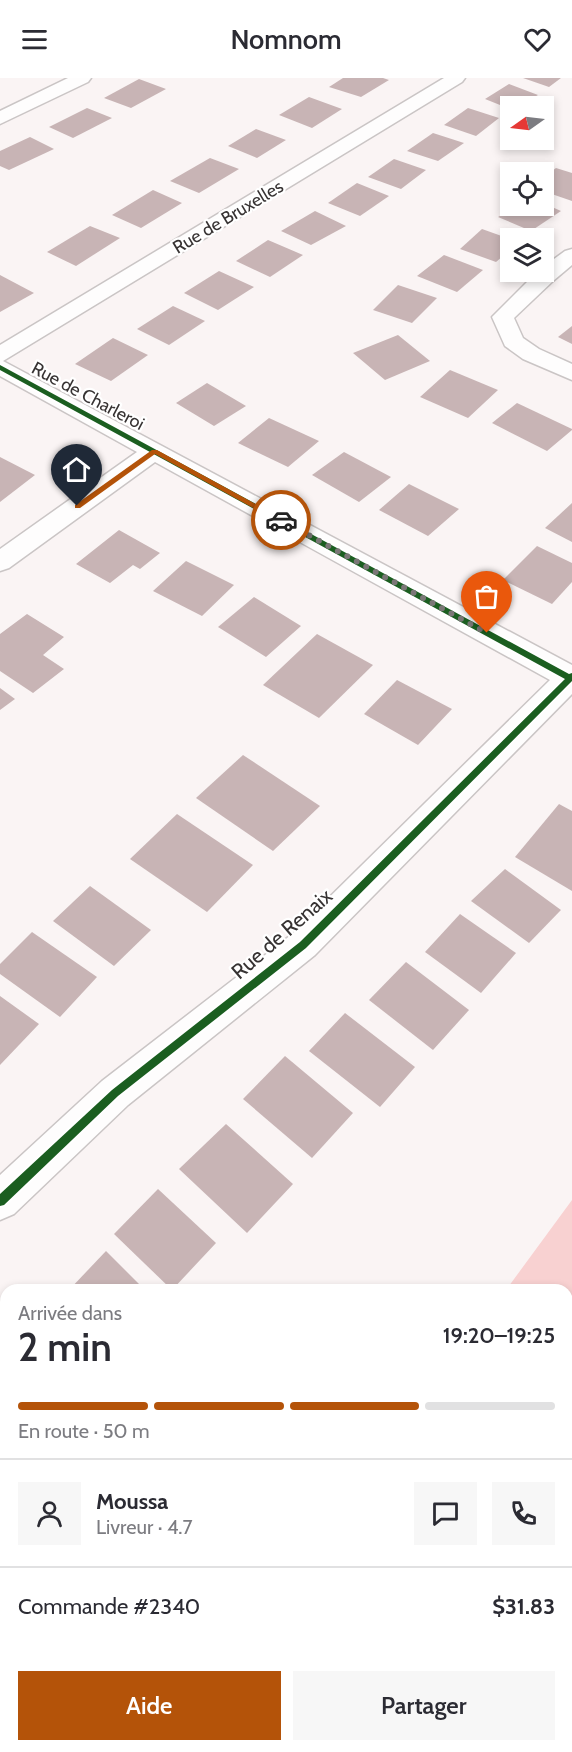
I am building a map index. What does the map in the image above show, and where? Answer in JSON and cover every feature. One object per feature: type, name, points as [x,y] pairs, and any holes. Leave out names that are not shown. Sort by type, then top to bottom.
[{"type":"street","points":[[0,118],[82,78]]},
{"type":"street","name":"Rue de Bruxelles","points":[[0,356],[456,78]]},
{"type":"street","points":[[572,255],[545,276],[503,317],[513,342],[531,354],[572,373]]},
{"type":"street","name":"Rue de Charleroi","points":[[0,368],[571,677]]},
{"type":"street","points":[[0,562],[154,451]]},
{"type":"street","name":"Rue de Renaix","points":[[0,1201],[115,1093],[303,945],[571,677]]},
{"type":"shaded area","points":[[572,1200],[572,1284],[510,1284]]},
{"type":"building","points":[[343,78],[389,80],[361,97],[329,87]]},
{"type":"building","points":[[523,78],[561,78],[549,87]]},
{"type":"building","points":[[139,79],[166,89],[131,108],[104,98]]},
{"type":"building","points":[[509,84],[538,95],[500,96],[500,105],[485,99]]},
{"type":"building","points":[[309,97],[342,109],[312,128],[279,115]]},
{"type":"building","points":[[87,108],[112,118],[73,138],[49,127]]},
{"type":"building","points":[[468,108],[499,118],[476,136],[444,125]]},
{"type":"building","points":[[256,129],[286,140],[257,158],[228,146]]},
{"type":"building","points":[[433,133],[464,143],[438,161],[407,151]]},
{"type":"building","points":[[30,137],[54,149],[9,170],[0,166],[0,151]]},
{"type":"building","points":[[210,158],[239,169],[199,193],[170,181]]},
{"type":"building","points":[[394,159],[426,170],[401,189],[368,177]]},
{"type":"building","points":[[556,168],[572,173],[572,201],[554,195],[554,170]]},
{"type":"building","points":[[357,183],[389,196],[360,216],[328,203]]},
{"type":"building","points":[[153,190],[182,203],[141,228],[112,215]]},
{"type":"building","points":[[554,208],[561,211],[554,216]]},
{"type":"building","points":[[315,211],[346,226],[311,245],[281,231]]},
{"type":"building","points":[[554,216],[536,228],[524,228],[498,217]]},
{"type":"building","points":[[90,226],[120,238],[76,266],[47,252]]},
{"type":"building","points":[[482,229],[500,235],[500,259],[496,262],[460,249]]},
{"type":"building","points":[[268,240],[303,255],[270,277],[236,261]]},
{"type":"building","points":[[444,255],[483,270],[457,292],[417,276]]},
{"type":"building","points":[[219,271],[254,287],[218,310],[184,293]]},
{"type":"building","points":[[0,275],[34,293],[0,312]]},
{"type":"building","points":[[398,285],[437,298],[412,323],[373,310]]},
{"type":"building","points":[[173,306],[205,321],[169,345],[137,329]]},
{"type":"building","points":[[572,326],[572,344],[558,337]]},
{"type":"building","points":[[398,335],[430,361],[385,380],[353,353]]},
{"type":"building","points":[[113,338],[148,355],[111,381],[75,364]]},
{"type":"building","points":[[450,370],[498,390],[468,418],[420,397]]},
{"type":"building","points":[[207,383],[246,406],[214,426],[176,403]]},
{"type":"building","points":[[517,403],[572,430],[547,451],[492,423]]},
{"type":"building","points":[[269,418],[319,441],[288,467],[238,443]]},
{"type":"building","points":[[344,452],[391,477],[359,502],[312,475]]},
{"type":"building","points":[[0,457],[35,475],[0,502]]},
{"type":"building","points":[[409,484],[459,509],[428,536],[379,510]]},
{"type":"building","points":[[572,503],[572,542],[545,528]]},
{"type":"building","points":[[119,530],[160,553],[140,569],[133,565],[110,583],[76,564]]},
{"type":"building","points":[[537,546],[572,563],[572,582],[552,604],[503,580]]},
{"type":"building","points":[[186,561],[234,585],[202,616],[153,591]]},
{"type":"building","points":[[254,597],[301,626],[266,657],[218,627]]},
{"type":"building","points":[[27,614],[64,637],[43,655],[64,669],[33,693],[0,671],[0,634]]},
{"type":"building","points":[[317,634],[373,665],[319,718],[263,685]]},
{"type":"building","points":[[397,680],[452,709],[418,745],[364,714]]},
{"type":"building","points":[[0,688],[15,699],[0,710]]},
{"type":"building","points":[[243,755],[320,806],[273,851],[196,798]]},
{"type":"building","points":[[559,804],[572,811],[572,891],[515,857]]},
{"type":"building","points":[[177,814],[253,865],[207,912],[130,859]]},
{"type":"building","points":[[505,869],[561,910],[529,943],[471,901]]},
{"type":"building","points":[[90,886],[151,930],[114,966],[53,921]]},
{"type":"building","points":[[460,914],[516,953],[481,993],[425,952]]},
{"type":"building","points":[[32,932],[97,977],[60,1017],[0,974],[0,964]]},
{"type":"building","points":[[406,962],[469,1010],[433,1050],[369,1000]]},
{"type":"building","points":[[0,996],[39,1024],[0,1065]]},
{"type":"building","points":[[345,1013],[415,1067],[380,1107],[309,1051]]},
{"type":"building","points":[[285,1056],[353,1113],[312,1158],[243,1099]]},
{"type":"building","points":[[226,1124],[293,1184],[247,1233],[179,1169]]},
{"type":"building","points":[[158,1189],[216,1243],[178,1284],[166,1284],[114,1234]]},
{"type":"building","points":[[106,1251],[139,1284],[75,1284]]},
{"type":"cycle path","points":[[0,367],[570,678]]},
{"type":"cycle path","points":[[0,1201],[115,1093],[303,945],[572,676]]},
{"type":"way so far","points":[[281,520],[487,633]]},
{"type":"route","points":[[77,506],[154,451],[281,520]]}]
